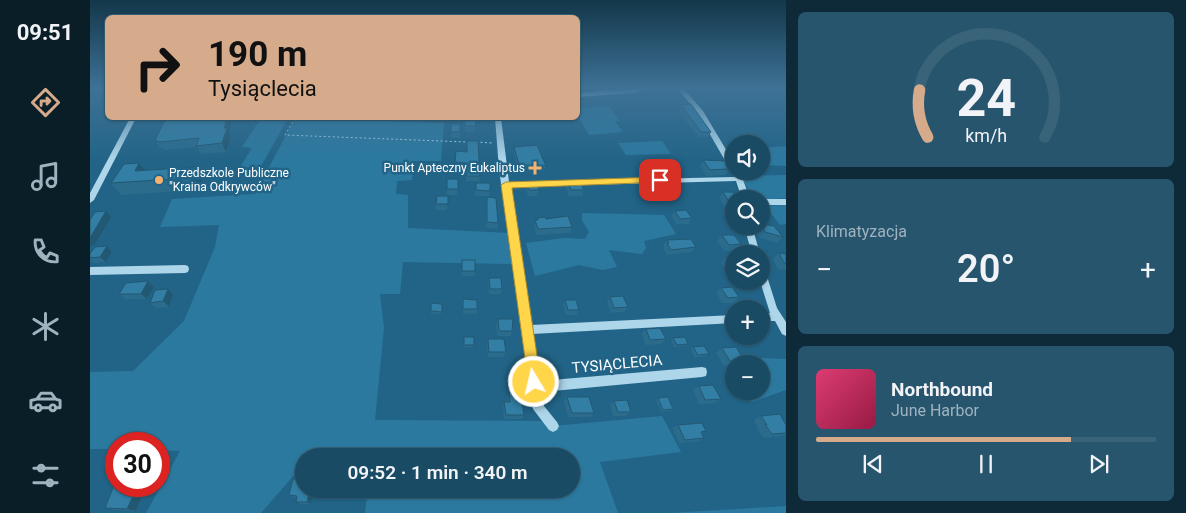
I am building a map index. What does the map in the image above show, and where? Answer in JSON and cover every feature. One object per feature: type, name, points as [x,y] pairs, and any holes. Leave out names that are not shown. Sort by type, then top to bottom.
[{"type":"street","points":[[701,112],[725,154]]},
{"type":"street","points":[[90,200],[132,120]]},
{"type":"street","points":[[498,120],[526,330],[539,409],[554,426]]},
{"type":"street","points":[[506,185],[725,179]]},
{"type":"street","points":[[770,202],[786,202]]},
{"type":"street","points":[[90,271],[185,269]]},
{"type":"street","points":[[767,290],[776,318],[786,331]]},
{"type":"street","points":[[770,318],[776,318]]},
{"type":"street","points":[[526,330],[725,320]]},
{"type":"street","name":"TYSIĄCLECIA","points":[[535,387],[702,372]]},
{"type":"path","points":[[294,120],[285,135],[501,143]]},
{"type":"shaded area","points":[[580,112],[613,112],[620,121],[615,121],[623,132],[589,135],[580,119]]},
{"type":"shaded area","points":[[260,120],[287,120],[260,168],[240,167],[252,148],[242,147]]},
{"type":"shaded area","points":[[294,120],[444,123],[441,161],[414,161],[412,180],[397,181],[396,194],[408,195],[408,228],[512,233],[516,264],[403,262],[400,294],[380,294],[384,328],[375,420],[549,421],[554,426],[662,416],[681,452],[600,462],[618,513],[365,513],[367,498],[580,498],[580,448],[295,448],[295,474],[261,513],[146,513],[155,497],[170,497],[170,469],[180,451],[170,451],[170,432],[105,432],[105,449],[90,449],[90,372],[133,371],[184,321],[215,247],[219,225],[160,227],[172,199],[255,194]]},
{"type":"shaded area","points":[[662,141],[671,154],[626,155],[618,143]]},
{"type":"shaded area","points":[[786,146],[786,166],[770,165],[770,147]]},
{"type":"shaded area","points":[[770,175],[786,175],[786,198],[770,199],[770,190],[749,190],[744,180],[770,180]]},
{"type":"shaded area","points":[[786,205],[786,224],[780,225],[770,212],[770,206]]},
{"type":"shaded area","points":[[582,213],[664,215],[676,234],[644,241],[646,248],[642,254],[609,250],[617,267],[603,270],[579,265],[535,276],[526,243],[564,238],[585,239],[589,232],[582,220]]},
{"type":"shaded area","points":[[770,358],[786,359],[786,390],[770,396]]},
{"type":"shaded area","points":[[786,506],[786,513],[670,513]]},
{"type":"building","points":[[686,112],[697,112],[711,132],[701,132]]},
{"type":"building","points":[[166,120],[226,120],[224,128],[227,128],[222,143],[196,146],[199,138],[160,142],[155,140]]},
{"type":"building","points":[[465,120],[475,120],[476,126],[465,126]]},
{"type":"building","points":[[451,124],[460,124],[460,132],[451,132]]},
{"type":"building","points":[[467,141],[478,141],[480,176],[467,176],[467,163],[455,162],[456,151],[467,152]]},
{"type":"building","points":[[537,145],[546,166],[526,167],[519,164],[514,147]]},
{"type":"building","points":[[703,160],[725,161],[725,169],[710,170]]},
{"type":"building","points":[[139,163],[135,171],[196,167],[191,178],[111,183],[124,164]]},
{"type":"building","points":[[447,179],[458,179],[458,189],[447,189]]},
{"type":"building","points":[[657,179],[667,179],[671,185],[661,186]]},
{"type":"building","points":[[568,182],[580,182],[584,190],[571,190]]},
{"type":"building","points":[[476,183],[490,183],[490,191],[476,190]]},
{"type":"building","points":[[527,183],[537,183],[539,190],[529,190]]},
{"type":"building","points":[[437,196],[448,196],[448,204],[436,204]]},
{"type":"building","points":[[487,197],[496,198],[498,223],[487,222]]},
{"type":"building","points":[[686,210],[692,218],[680,219],[675,211]]},
{"type":"building","points":[[106,211],[90,238],[90,220],[95,212]]},
{"type":"building","points":[[568,216],[572,227],[538,229],[535,220],[545,217],[546,219]]},
{"type":"building","points":[[770,225],[774,226],[783,237],[770,233]]},
{"type":"building","points":[[722,235],[734,235],[741,244],[729,245]]},
{"type":"building","points":[[691,239],[696,247],[671,250],[667,243],[669,243],[667,240]]},
{"type":"building","points":[[107,246],[100,257],[90,258],[90,254],[95,247]]},
{"type":"building","points":[[779,253],[786,254],[786,263],[784,263]]},
{"type":"building","points":[[462,260],[475,260],[475,271],[462,271]]},
{"type":"building","points":[[489,278],[501,278],[502,289],[490,289]]},
{"type":"building","points":[[148,281],[141,294],[119,294],[126,283]]},
{"type":"building","points":[[721,288],[734,290],[739,297],[728,298]]},
{"type":"building","points":[[168,289],[163,301],[150,303],[155,290]]},
{"type":"building","points":[[623,296],[628,307],[614,308],[610,297]]},
{"type":"building","points":[[463,299],[477,300],[477,309],[463,309]]},
{"type":"building","points":[[565,300],[576,300],[579,310],[568,310]]},
{"type":"building","points":[[431,303],[442,304],[442,312],[431,311]]},
{"type":"building","points":[[498,319],[513,319],[512,331],[499,331]]},
{"type":"building","points":[[660,328],[666,339],[650,340],[646,329]]},
{"type":"building","points":[[464,337],[474,337],[474,345],[464,345]]},
{"type":"building","points":[[685,337],[688,344],[677,345],[673,338]]},
{"type":"building","points":[[488,339],[504,339],[506,352],[489,352]]},
{"type":"building","points":[[704,346],[709,354],[698,355],[693,347]]},
{"type":"building","points":[[736,347],[741,355],[726,355],[722,348]]},
{"type":"building","points":[[713,385],[721,399],[705,400],[699,386]]},
{"type":"building","points":[[509,393],[521,393],[524,415],[506,415],[504,402],[510,402]]},
{"type":"building","points":[[567,397],[589,397],[594,413],[572,413]]},
{"type":"building","points":[[668,397],[673,409],[663,410],[658,398]]},
{"type":"building","points":[[627,400],[631,412],[618,412],[614,401]]},
{"type":"building","points":[[780,414],[786,425],[786,433],[772,434],[761,416]]},
{"type":"building","points":[[702,423],[706,431],[701,432],[704,438],[685,440],[678,425]]},
{"type":"building","points":[[293,479],[295,479],[295,496],[289,495]]},
{"type":"building","points":[[109,497],[133,497],[127,509],[105,508]]},
{"type":"building","points":[[297,498],[308,498],[307,502],[296,502]]},
{"type":"place","name":"Punkt Apteczny Eukaliptus","points":[[535,168]]},
{"type":"place","name":"Przedszkole Publiczne \"Kraina Odkrywców\"","points":[[159,180]]},
{"type":"route","points":[[534,382],[506,185],[660,180]]}]
